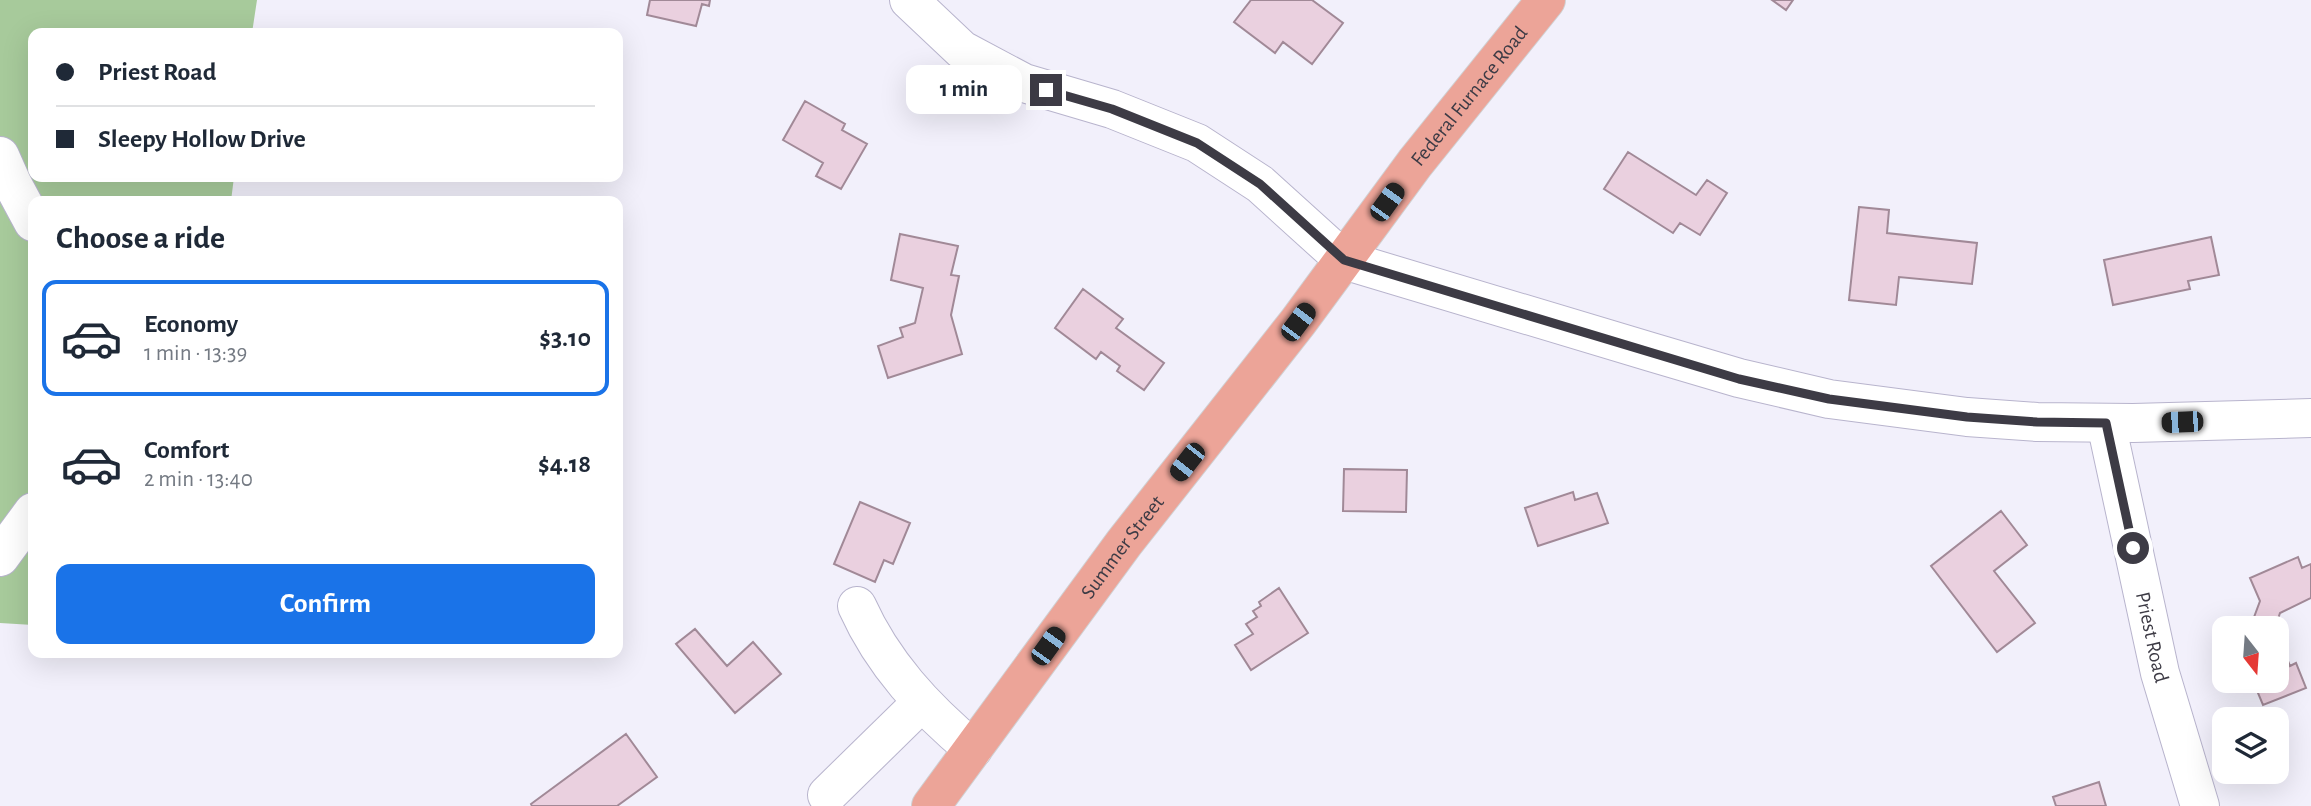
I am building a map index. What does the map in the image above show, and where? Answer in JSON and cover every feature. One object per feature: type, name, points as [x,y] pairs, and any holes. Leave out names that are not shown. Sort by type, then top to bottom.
[{"type":"main road","name":"Federal Furnace Road","points":[[1344,260],[1415,163],[1546,0]]},
{"type":"main road","name":"Summer Street","points":[[931,806],[1124,542],[1344,260]]},
{"type":"street","points":[[909,0],[962,50],[1024,83],[1112,109],[1197,143],[1260,184],[1344,260],[1739,379],[1829,399],[1967,417],[2037,422],[2311,418]]},
{"type":"street","points":[[0,156],[28,213]]},
{"type":"street","name":"Priest Road","points":[[2106,423],[2160,673],[2200,806]]},
{"type":"street","points":[[0,557],[28,519]]},
{"type":"street","points":[[857,606],[870,635],[890,665],[942,723],[973,748]]},
{"type":"street","points":[[827,795],[922,702]]},
{"type":"green space","points":[[0,0],[257,0],[253,28],[28,28],[28,182],[233,182],[232,196],[28,196],[28,625],[0,623]]},
{"type":"building","points":[[650,0],[710,0],[709,6],[702,4],[696,26],[647,15]]},
{"type":"building","points":[[1251,0],[1312,0],[1343,23],[1312,64],[1283,42],[1275,53],[1234,22]]},
{"type":"building","points":[[1772,0],[1793,0],[1786,10]]},
{"type":"building","points":[[805,101],[845,124],[842,130],[867,144],[841,189],[816,176],[823,163],[783,140]]},
{"type":"building","points":[[1628,152],[1696,195],[1707,180],[1727,193],[1700,235],[1680,223],[1673,233],[1604,189]]},
{"type":"building","points":[[1859,207],[1889,210],[1887,233],[1977,243],[1972,284],[1899,277],[1896,305],[1849,300]]},
{"type":"building","points":[[900,234],[958,246],[951,275],[959,276],[951,315],[962,354],[888,378],[878,346],[903,337],[900,328],[915,323],[923,288],[891,280]]},
{"type":"building","points":[[2211,237],[2219,275],[2188,281],[2190,289],[2113,305],[2104,260]]},
{"type":"building","points":[[1083,289],[1123,319],[1116,328],[1164,363],[1144,390],[1117,371],[1120,366],[1101,352],[1096,359],[1055,328]]},
{"type":"building","points":[[1344,469],[1407,470],[1406,512],[1343,511]]},
{"type":"building","points":[[1573,492],[1575,500],[1597,493],[1608,523],[1538,546],[1525,508]]},
{"type":"building","points":[[860,502],[910,523],[893,564],[884,560],[875,582],[834,564]]},
{"type":"building","points":[[2001,511],[2027,545],[1994,571],[2035,623],[1997,652],[1931,566]]},
{"type":"building","points":[[2298,557],[2302,568],[2311,564],[2311,598],[2280,613],[2279,616],[2254,616],[2260,601],[2250,578]]},
{"type":"building","points":[[1279,588],[1308,633],[1251,670],[1235,645],[1253,634],[1246,624],[1257,617],[1253,611],[1261,606],[1259,602]]},
{"type":"building","points":[[695,629],[727,666],[753,642],[781,674],[735,713],[676,644]]},
{"type":"building","points":[[2289,663],[2290,666],[2296,663],[2306,688],[2263,705],[2258,693],[2289,693]]},
{"type":"building","points":[[626,734],[657,777],[617,806],[532,806],[531,804]]},
{"type":"building","points":[[2099,782],[2106,806],[2056,806],[2053,797]]},
{"type":"route","points":[[1046,90],[1112,109],[1197,143],[1260,184],[1344,260],[1739,379],[1829,399],[1967,417],[2106,423],[2133,548]]}]
